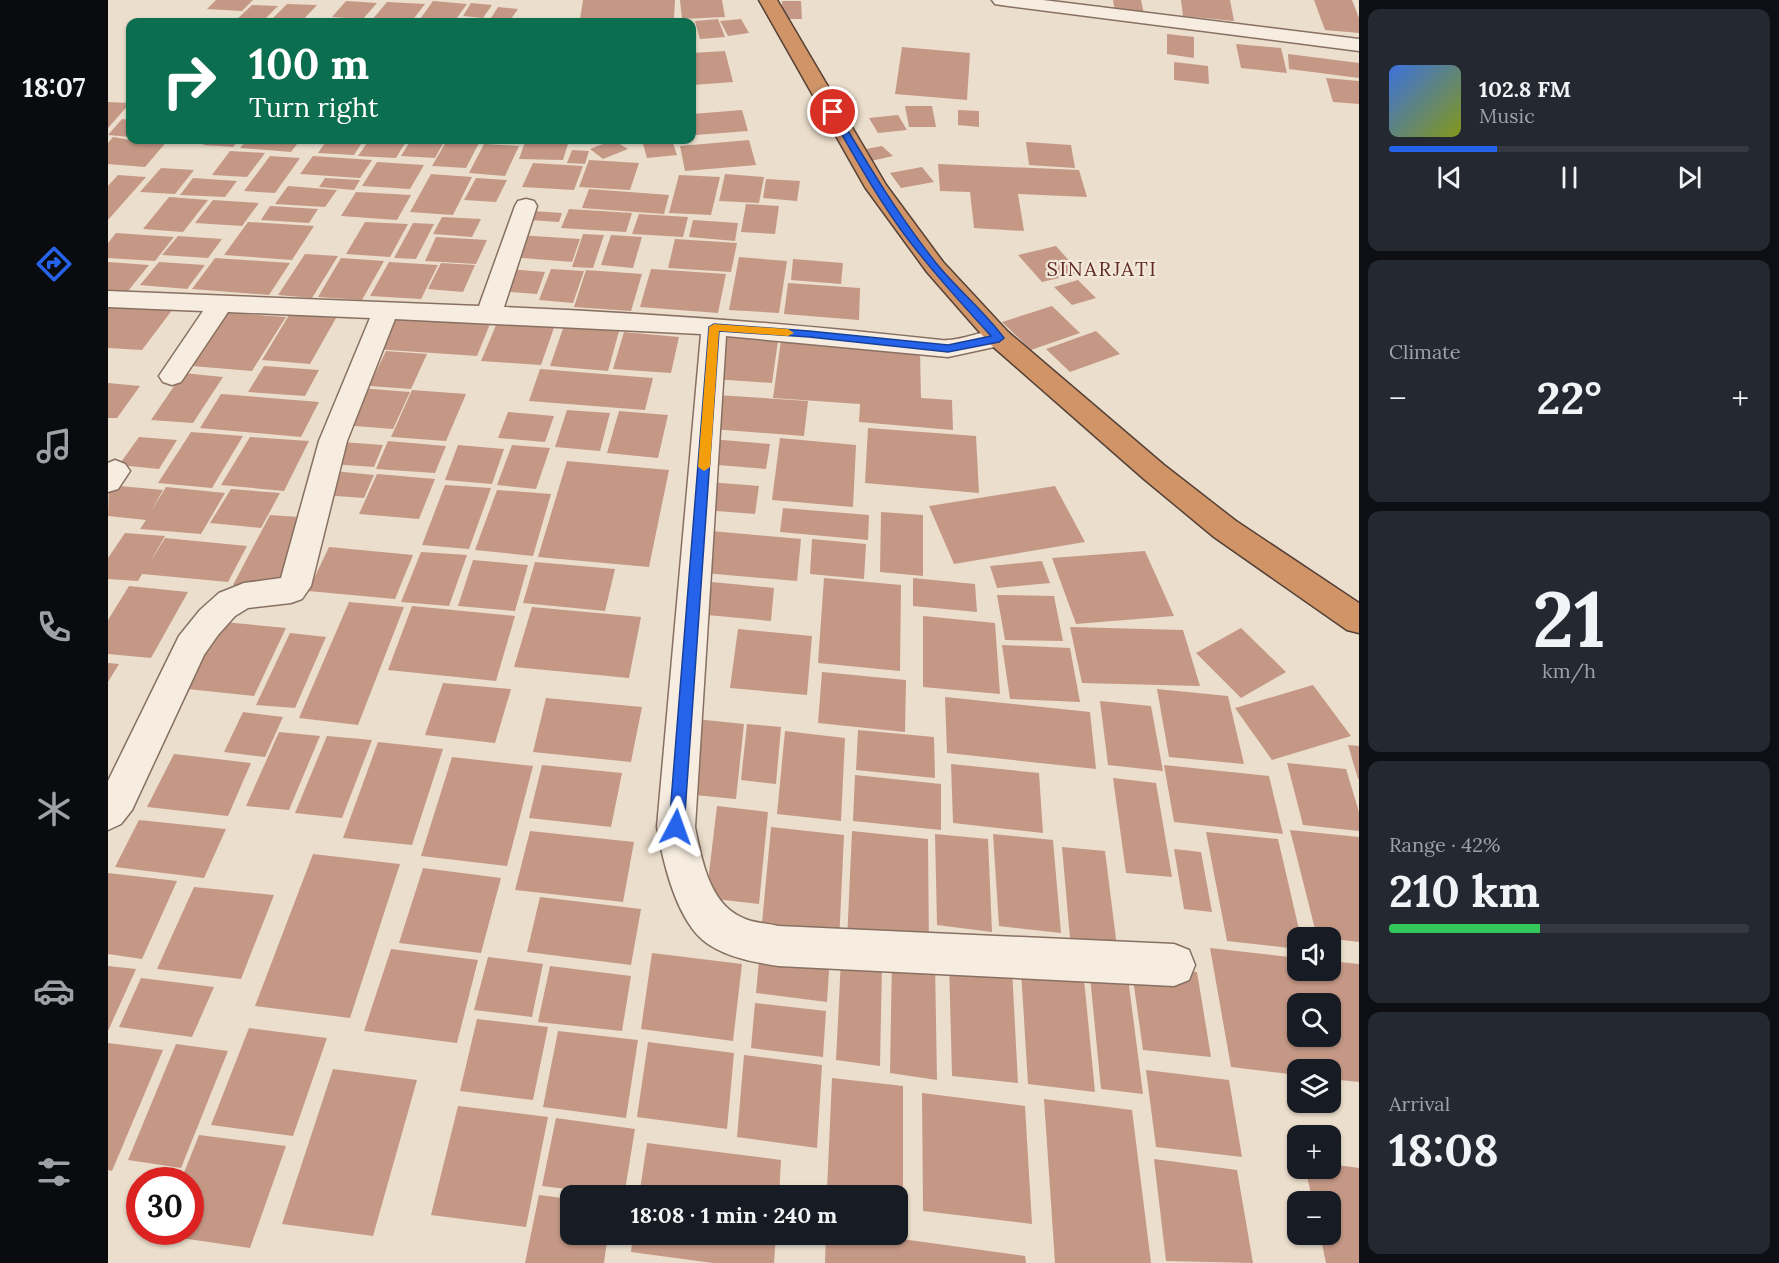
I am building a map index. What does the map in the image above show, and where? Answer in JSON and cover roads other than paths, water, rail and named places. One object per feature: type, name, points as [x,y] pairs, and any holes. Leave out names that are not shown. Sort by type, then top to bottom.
[{"type":"highway","points":[[768,0],[876,187],[935,267],[999,338],[1154,472],[1224,529],[1359,620]]},
{"type":"street","points":[[1001,0],[1359,45]]},
{"type":"street","points":[[489,315],[526,206]]},
{"type":"street","points":[[108,299],[642,321],[809,334],[948,349],[999,338]]},
{"type":"street","points":[[172,376],[220,305]]},
{"type":"street","points":[[108,812],[118,798],[191,646],[207,625],[226,606],[240,597],[291,590],[296,586],[333,441],[385,311]]},
{"type":"street","points":[[714,327],[676,827],[681,854],[690,881],[710,916],[731,935],[778,946],[1174,966]]},
{"type":"district","name":"SINARJATI","points":[[1102,269]]}]
